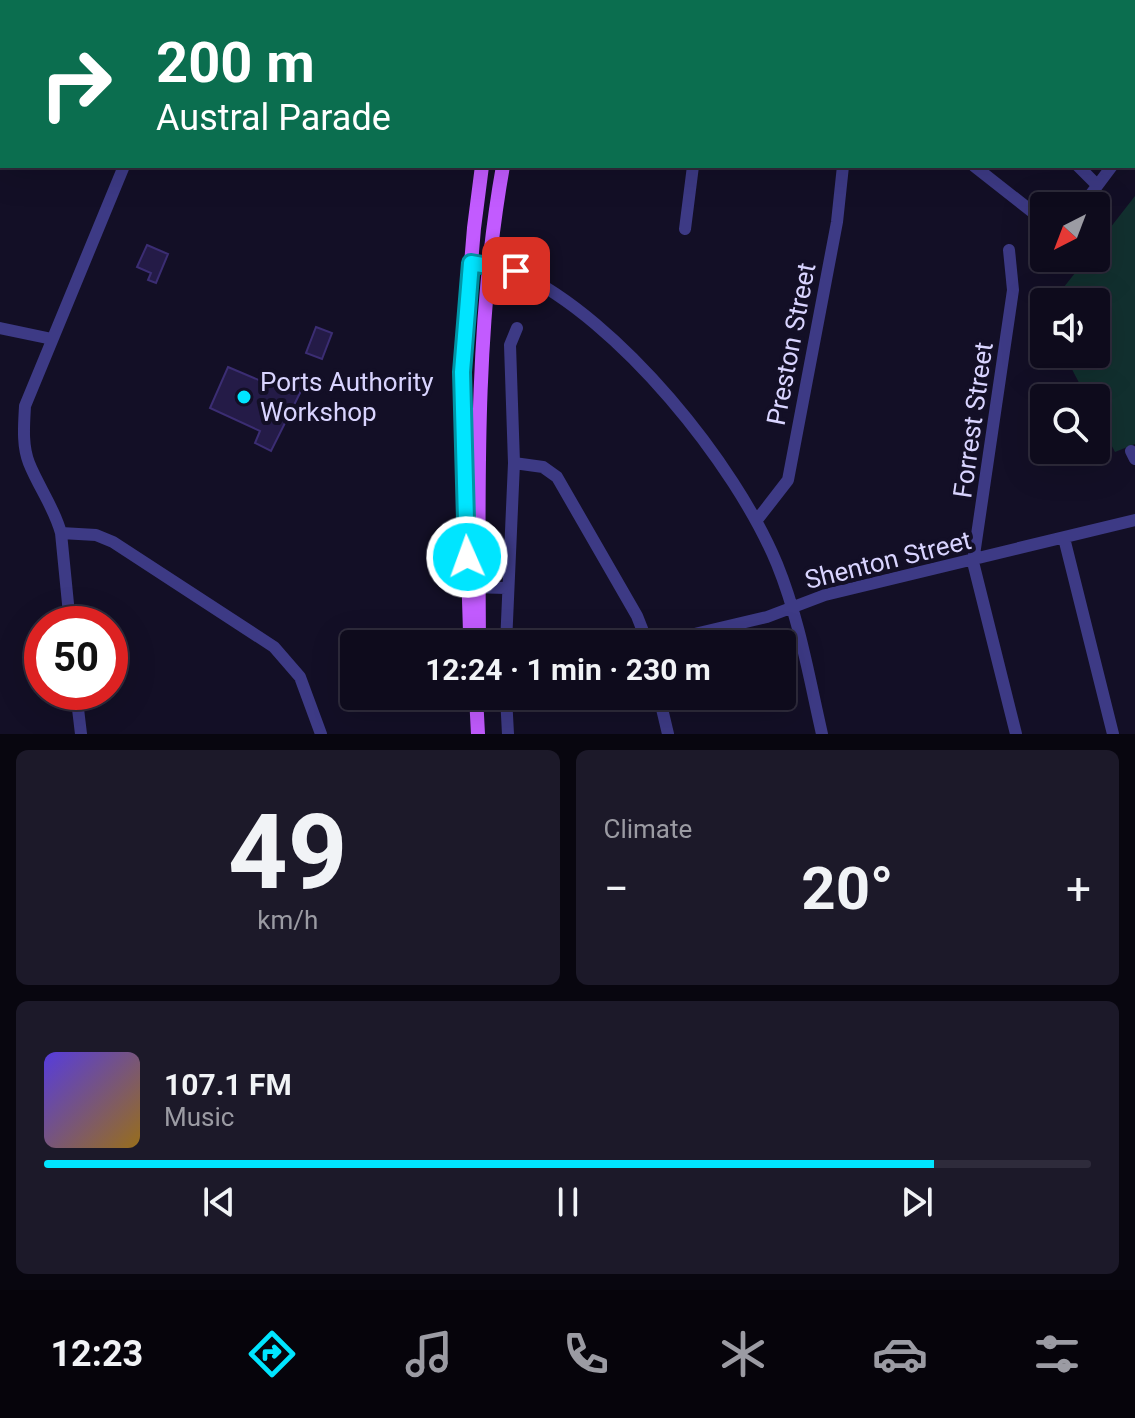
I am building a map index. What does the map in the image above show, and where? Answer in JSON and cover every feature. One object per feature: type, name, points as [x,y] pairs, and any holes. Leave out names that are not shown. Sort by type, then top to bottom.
[{"type":"main road","points":[[478,630],[462,372],[482,168]]},
{"type":"main road","points":[[472,630],[491,231],[503,168]]},
{"type":"main road","points":[[477,710],[478,734]]},
{"type":"street","points":[[68,606],[61,533],[50,499],[28,461],[24,439],[25,406],[123,168]]},
{"type":"street","points":[[685,229],[693,168]]},
{"type":"street","name":"Preston Street","points":[[757,520],[788,480],[837,222],[842,168]]},
{"type":"street","points":[[977,168],[1030,210]]},
{"type":"street","points":[[1080,168],[1097,185]]},
{"type":"street","points":[[1092,192],[1110,168]]},
{"type":"street","name":"Forrest Street","points":[[1009,250],[1013,290],[973,562],[1016,734]]},
{"type":"street","points":[[471,263],[516,271],[541,285],[619,348],[708,444],[757,520],[792,607],[822,734]]},
{"type":"street","points":[[0,328],[52,339]]},
{"type":"street","points":[[506,630],[514,463],[510,345],[517,328]]},
{"type":"street","points":[[514,463],[543,467],[557,477],[644,630]]},
{"type":"street","name":"Shenton Street","points":[[711,630],[767,617],[825,595],[973,562],[1135,520]]},
{"type":"street","points":[[61,533],[80,532],[113,542],[259,635],[300,677],[321,734]]},
{"type":"street","points":[[1064,538],[1113,734]]},
{"type":"street","points":[[474,587],[506,588]]},
{"type":"street","points":[[78,710],[81,734]]},
{"type":"street","points":[[507,710],[508,734]]},
{"type":"street","points":[[662,710],[668,734]]},
{"type":"green space","points":[[1135,196],[1135,444],[1115,452],[1110,443],[1110,384],[1080,384],[1071,368],[1110,368],[1110,288],[1063,288],[1076,272],[1110,272],[1110,228]]},
{"type":"building","points":[[147,245],[168,254],[156,283],[148,280],[151,273],[137,267]]},
{"type":"building","points":[[316,327],[332,333],[322,359],[306,353]]},
{"type":"building","points":[[228,367],[280,389],[283,382],[302,389],[271,451],[255,443],[260,431],[210,408]]},
{"type":"place","name":"Ports Authority Workshop","points":[[244,397]]},
{"type":"route","points":[[467,557],[462,372],[471,263],[516,271]]}]
